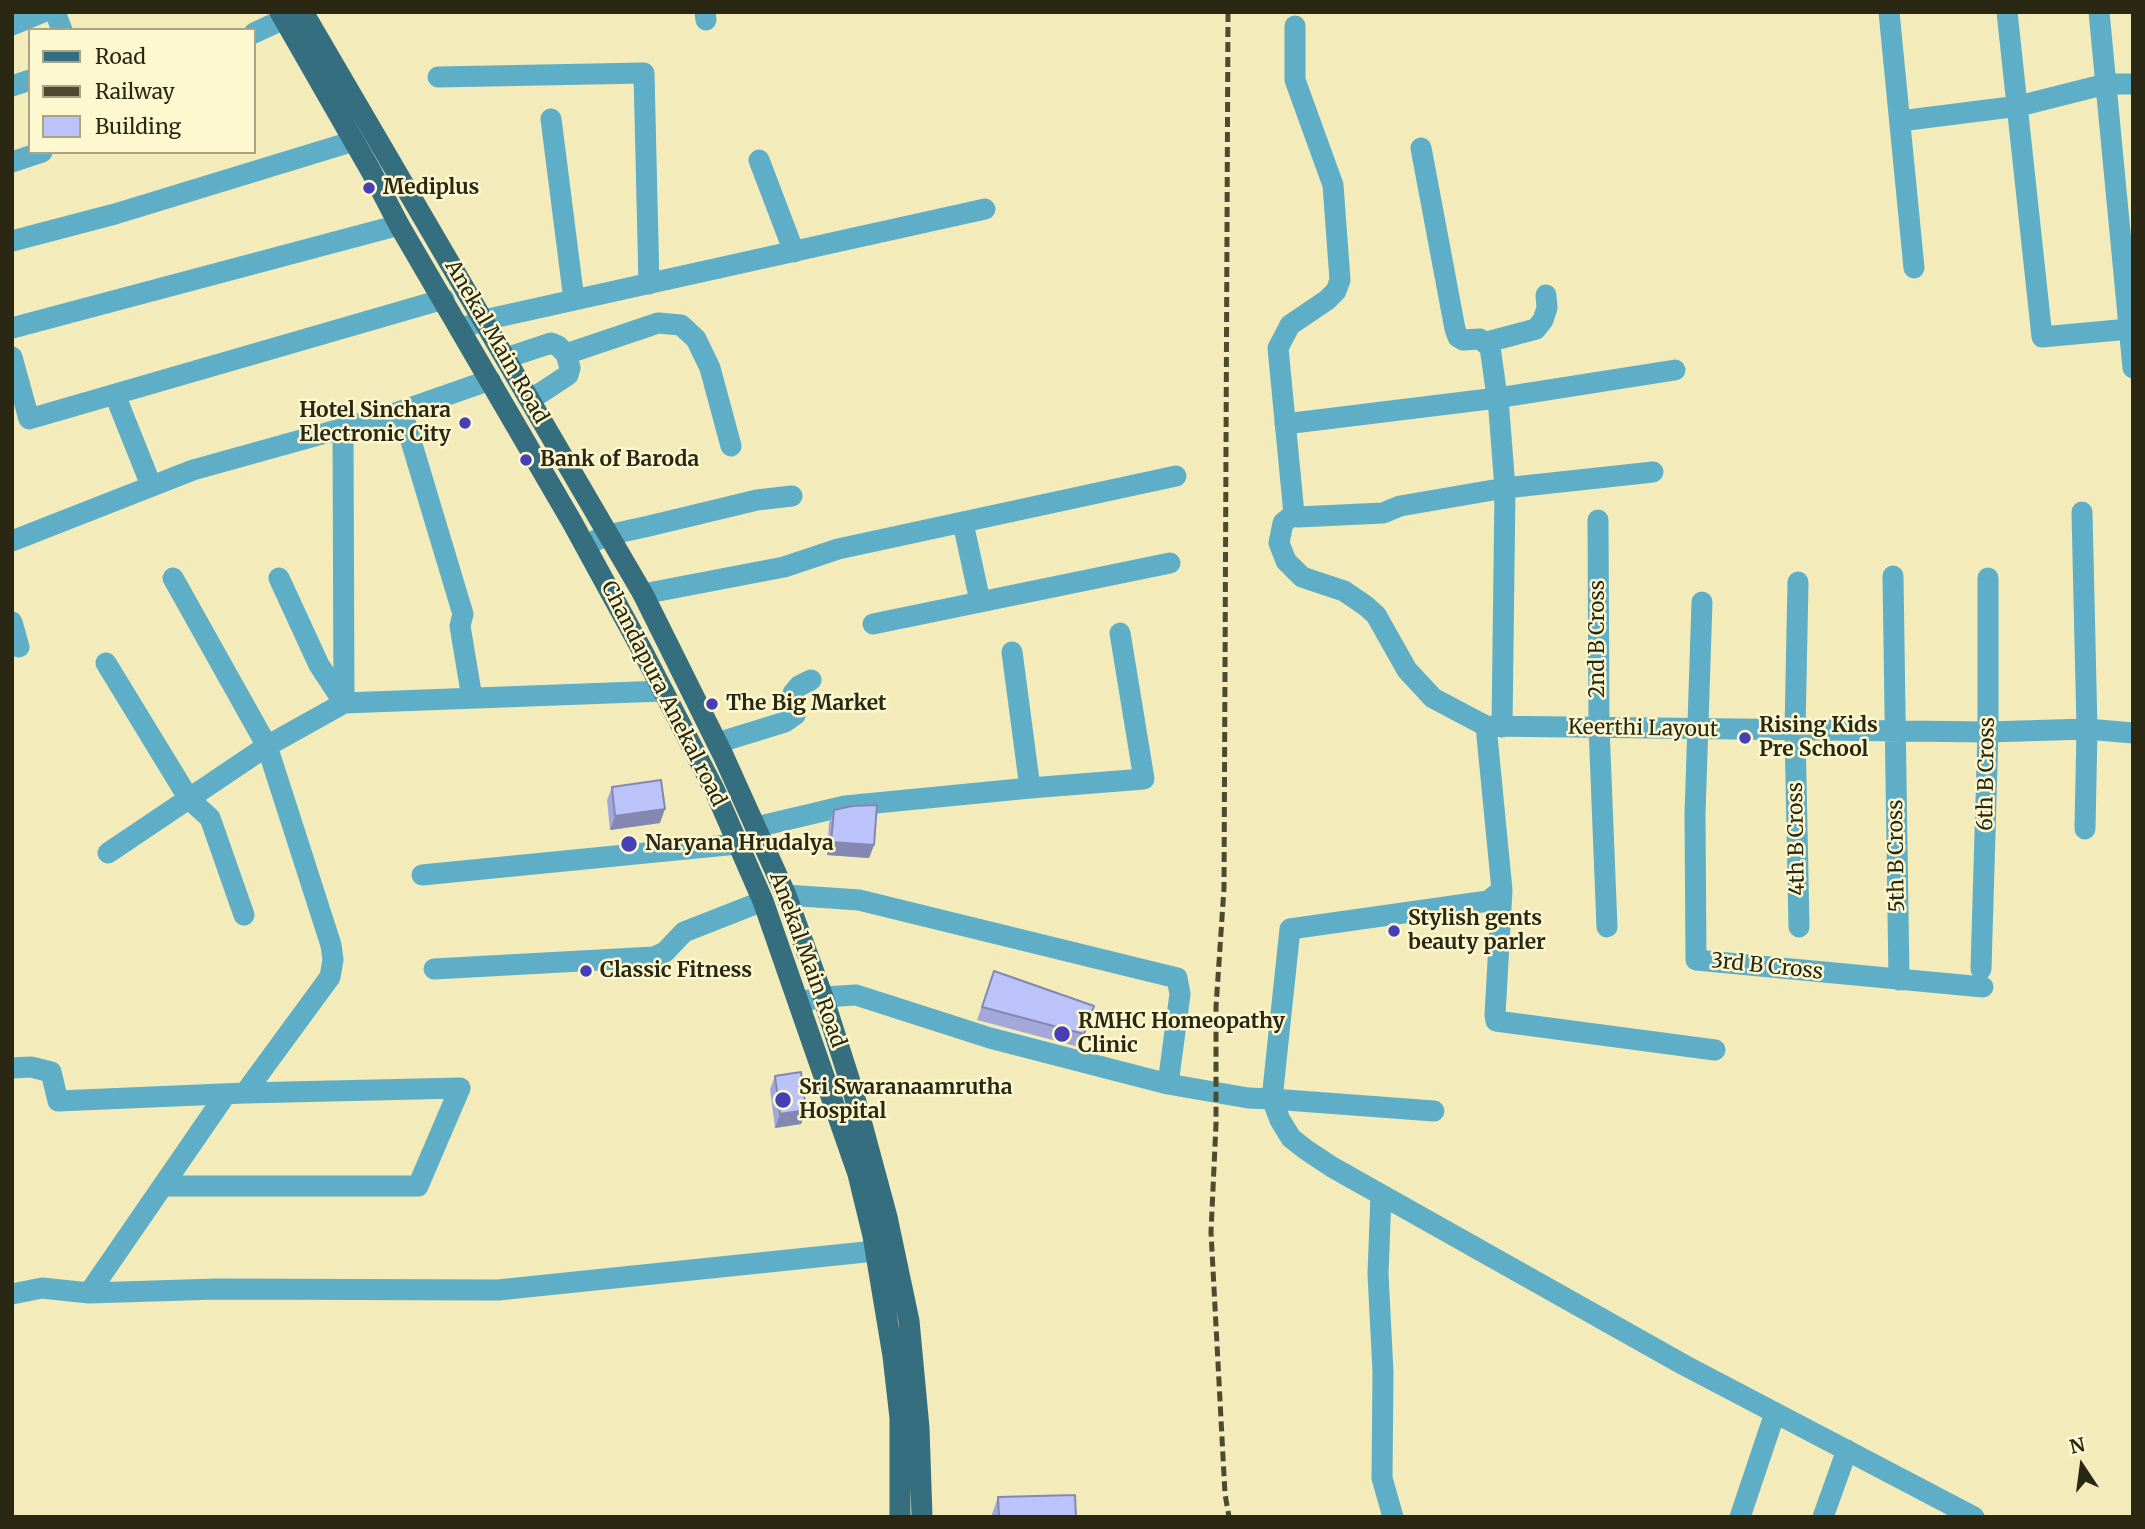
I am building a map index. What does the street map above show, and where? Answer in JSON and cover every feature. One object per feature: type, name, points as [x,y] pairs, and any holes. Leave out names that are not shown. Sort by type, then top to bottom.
[{"type":"main road","name":"Chandapura Anekal road","points":[[289,14],[399,225],[584,545],[663,691],[714,789],[763,901],[858,1174],[876,1251],[900,1418],[900,1517]]},
{"type":"main road","name":"Anekal Main Road","points":[[289,14],[484,320],[643,594],[717,743],[786,895],[853,1091],[887,1217],[909,1321],[919,1428],[922,1517]]},
{"type":"street","points":[[12,25],[43,12]]},
{"type":"street","points":[[1889,12],[1914,268]]},
{"type":"street","points":[[2007,12],[2042,337],[2129,329]]},
{"type":"street","points":[[2099,12],[2133,368]]},
{"type":"street","points":[[256,32],[289,14]]},
{"type":"street","points":[[1294,514],[1278,348],[1290,325],[1327,300],[1336,291],[1340,280],[1333,185],[1295,80],[1295,26]]},
{"type":"street","points":[[438,77],[644,73],[649,284]]},
{"type":"street","points":[[1899,121],[2019,106],[2106,84],[2133,84]]},
{"type":"street","points":[[551,118],[574,300]]},
{"type":"street","points":[[12,241],[115,214],[354,141]]},
{"type":"street","points":[[1421,148],[1458,337],[1486,342],[1536,329],[1547,308],[1546,295]]},
{"type":"street","points":[[12,162],[36,154]]},
{"type":"street","points":[[759,160],[794,251]]},
{"type":"street","points":[[460,329],[484,320],[985,209]]},
{"type":"street","points":[[12,328],[399,225]]},
{"type":"street","points":[[12,357],[20,422],[444,299]]},
{"type":"street","points":[[566,354],[658,323],[681,325],[696,338],[710,368],[731,446]]},
{"type":"street","points":[[1486,342],[1490,347],[1497,398],[1506,488],[1494,727],[1496,1021],[1715,1050]]},
{"type":"street","points":[[506,358],[551,343],[566,354],[570,368],[568,375],[530,400]]},
{"type":"street","points":[[1285,424],[1497,398],[1675,370]]},
{"type":"street","points":[[12,541],[193,470],[402,411],[490,380]]},
{"type":"street","points":[[115,395],[151,485]]},
{"type":"street","points":[[402,411],[463,614],[460,626],[472,698]]},
{"type":"street","points":[[343,428],[344,704]]},
{"type":"street","points":[[1294,514],[1298,517],[1383,513],[1401,506],[1506,488],[1653,472]]},
{"type":"street","points":[[643,594],[784,567],[838,549],[1176,477]]},
{"type":"street","points":[[584,545],[608,535],[757,500],[792,496]]},
{"type":"street","points":[[2082,512],[2087,729],[2085,829]]},
{"type":"street","points":[[1294,514],[1283,523],[1279,543],[1286,561],[1302,577],[1344,591],[1376,615],[1407,670],[1433,698],[1494,727]]},
{"type":"street","name":"2nd B Cross","points":[[1598,520],[1598,727],[1607,927]]},
{"type":"street","points":[[963,523],[980,601]]},
{"type":"street","points":[[873,624],[1170,563]]},
{"type":"street","name":"5th B Cross","points":[[1893,576],[1899,980]]},
{"type":"street","points":[[89,1293],[164,1186],[330,977],[333,960],[331,945],[267,746],[173,578]]},
{"type":"street","points":[[279,578],[319,665],[344,704]]},
{"type":"street","name":"6th B Cross","points":[[1982,978],[1988,732],[1988,578]]},
{"type":"street","name":"4th B Cross","points":[[1798,582],[1795,730],[1798,928]]},
{"type":"street","points":[[1697,730],[1702,602]]},
{"type":"street","points":[[12,622],[19,647]]},
{"type":"street","points":[[756,827],[845,806],[1144,779],[1120,633]]},
{"type":"street","points":[[1012,652],[1030,788]]},
{"type":"street","points":[[106,663],[188,799],[210,818],[244,915]]},
{"type":"street","points":[[717,743],[785,722],[795,715],[793,694],[799,686],[811,680]]},
{"type":"street","points":[[108,853],[267,746],[344,704],[663,691]]},
{"type":"street","name":"Keerthi Layout","points":[[1494,727],[1895,732],[2087,729],[2133,733]]},
{"type":"street","name":"3rd B Cross","points":[[1697,730],[1696,960],[1899,980],[1982,978]]},
{"type":"street","points":[[422,875],[737,844]]},
{"type":"street","points":[[786,895],[859,900],[1177,978],[1180,994],[1168,1083]]},
{"type":"street","points":[[1495,896],[1290,929],[1272,1099],[1291,1138],[1381,1195],[1684,1365],[1974,1517]]},
{"type":"street","points":[[434,969],[654,957],[665,952],[684,932],[763,901]]},
{"type":"street","points":[[800,1002],[823,997],[856,995],[990,1038],[1168,1083],[1248,1098],[1434,1111]]},
{"type":"street","points":[[12,1068],[31,1067],[51,1072],[58,1101],[460,1088],[418,1186],[164,1186]]},
{"type":"street","points":[[1381,1195],[1378,1274],[1383,1372],[1382,1478],[1393,1517]]},
{"type":"street","points":[[12,1294],[42,1288],[89,1293],[217,1289],[498,1290],[876,1251]]},
{"type":"street","points":[[1740,1517],[1775,1413]]},
{"type":"street","points":[[1822,1517],[1847,1450]]},
{"type":"building","points":[[661,780],[665,809],[615,816],[612,787]]},
{"type":"building","points":[[877,805],[874,845],[831,842],[834,810]]},
{"type":"building","points":[[994,971],[1094,1006],[1084,1034],[982,1007]]},
{"type":"building","points":[[801,1072],[806,1110],[780,1114],[775,1076]]},
{"type":"building","points":[[1075,1495],[1076,1517],[999,1517],[998,1497]]},
{"type":"railway","points":[[1228,12],[1224,888],[1216,1007],[1216,1124],[1211,1232],[1225,1494],[1229,1517]]},
{"type":"place","name":"Mediplus","points":[[369,188]]},
{"type":"place","name":"Hotel Sinchara Electronic City","points":[[465,423]]},
{"type":"place","name":"Bank of Baroda","points":[[526,460]]},
{"type":"place","name":"The Big Market","points":[[712,704]]},
{"type":"place","name":"Rising Kids Pre School","points":[[1745,738]]},
{"type":"place","name":"Naryana Hrudalya","points":[[629,844]]},
{"type":"place","name":"Stylish gents beauty parler","points":[[1394,931]]},
{"type":"place","name":"Classic Fitness","points":[[586,971]]},
{"type":"place","name":"RMHC Homeopathy Clinic","points":[[1062,1034]]},
{"type":"place","name":"Sri Swaranaamrutha Hospital","points":[[783,1100]]}]
